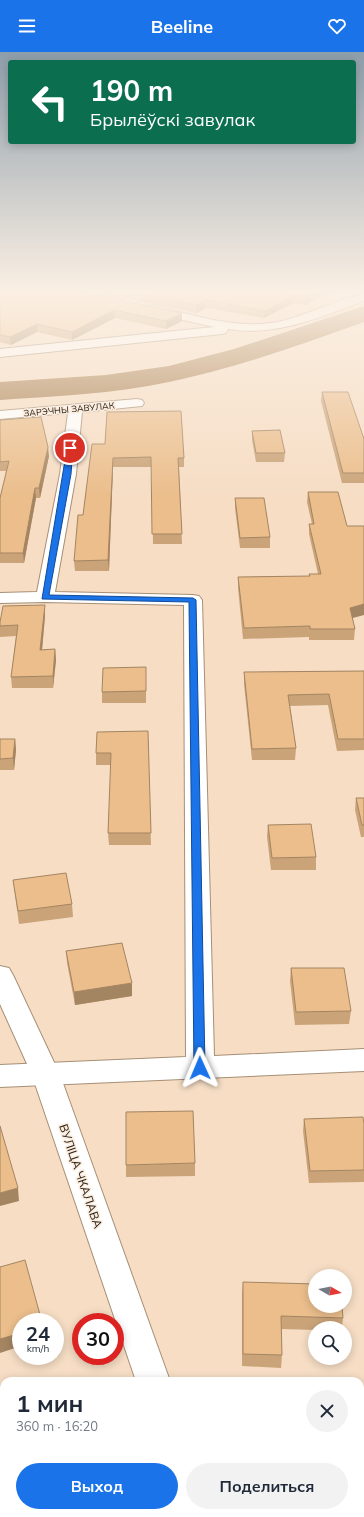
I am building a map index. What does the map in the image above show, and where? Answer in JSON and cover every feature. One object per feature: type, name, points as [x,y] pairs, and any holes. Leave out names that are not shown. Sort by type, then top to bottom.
[{"type":"street","name":"ЗАРЭЧНЫ ЗАВУЛАК","points":[[0,415],[75,410],[137,403]]},
{"type":"street","points":[[45,597],[68,474],[75,410]]},
{"type":"street","points":[[0,598],[45,597],[193,600],[200,1068]]},
{"type":"street","name":"ВУЛІЦА ЧКАЛАВА","points":[[0,975],[46,1075],[152,1377]]},
{"type":"street","points":[[0,1076],[364,1060]]},
{"type":"building","points":[[322,392],[348,392],[364,439],[364,473],[343,473]]},
{"type":"building","points":[[181,411],[184,458],[178,458],[182,534],[152,534],[151,457],[113,458],[108,560],[74,561],[78,515],[83,515],[92,444],[105,444],[107,412]]},
{"type":"building","points":[[41,417],[48,447],[39,488],[35,488],[23,553],[0,553],[0,498],[9,461],[0,462],[0,420]]},
{"type":"building","points":[[280,430],[285,453],[256,453],[252,431]]},
{"type":"building","points":[[308,492],[338,492],[347,526],[364,526],[364,604],[350,608],[355,629],[310,629],[310,626],[244,628],[238,577],[310,576],[309,574],[321,574],[309,524],[314,524]]},
{"type":"building","points":[[235,498],[264,498],[270,537],[240,538]]},
{"type":"building","points":[[45,605],[40,650],[55,649],[53,676],[11,677],[18,625],[0,626],[3,606]]},
{"type":"building","points":[[146,667],[146,691],[102,692],[103,668]]},
{"type":"building","points":[[364,671],[364,739],[338,739],[329,694],[288,695],[296,748],[252,749],[244,672]]},
{"type":"building","points":[[148,731],[151,833],[108,833],[111,753],[96,753],[97,732]]},
{"type":"building","points":[[0,739],[15,739],[13,758],[0,759]]},
{"type":"building","points":[[356,798],[364,798],[364,825],[362,825]]},
{"type":"building","points":[[311,824],[316,857],[272,858],[268,825]]},
{"type":"building","points":[[66,873],[72,904],[18,911],[13,880]]},
{"type":"building","points":[[122,943],[132,983],[74,992],[66,951]]},
{"type":"building","points":[[291,968],[344,968],[351,1011],[296,1012]]},
{"type":"building","points":[[193,1111],[195,1163],[126,1165],[126,1112]]},
{"type":"building","points":[[363,1117],[364,1170],[310,1171],[304,1119]]},
{"type":"building","points":[[0,1126],[18,1188],[0,1193]]},
{"type":"building","points":[[25,1260],[40,1313],[12,1313],[12,1336],[0,1339],[0,1267]]},
{"type":"building","points":[[243,1282],[308,1284],[308,1313],[343,1313],[343,1318],[281,1316],[282,1355],[243,1354]]},
{"type":"waterway","points":[[0,391],[127,381],[169,374],[228,359]]},
{"type":"route","points":[[70,448],[68,474],[53,546],[45,597],[193,600],[200,1068]]}]
